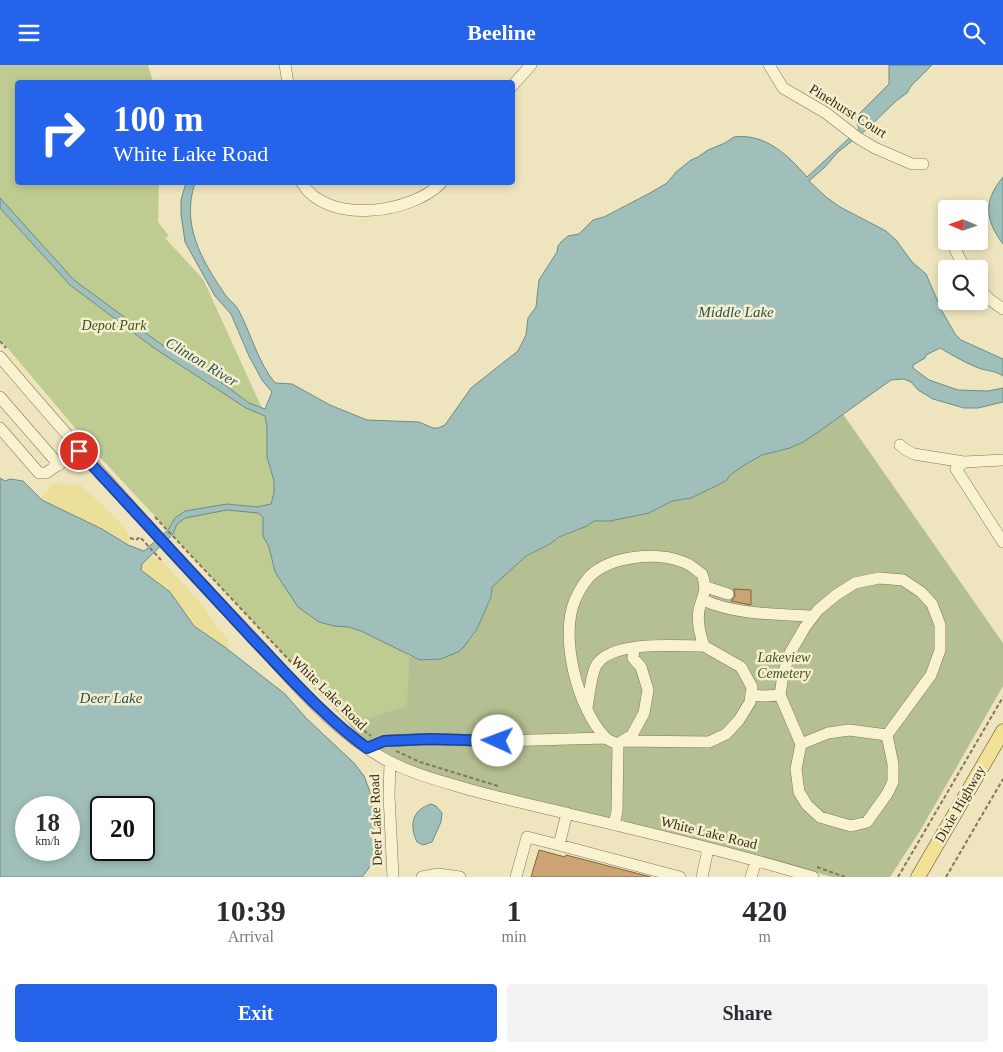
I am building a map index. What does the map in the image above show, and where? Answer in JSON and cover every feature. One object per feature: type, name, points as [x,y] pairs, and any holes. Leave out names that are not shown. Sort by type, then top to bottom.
[{"type":"main road","name":"Dixie Highway","points":[[918,877],[1003,731]]},
{"type":"street","points":[[285,65],[288,80]]},
{"type":"street","points":[[515,83],[531,65]]},
{"type":"street","name":"Pinehurst Court","points":[[769,65],[784,88],[826,113],[875,148],[912,164],[923,164]]},
{"type":"street","points":[[304,185],[315,197],[328,204],[366,211],[400,206],[435,189],[439,185]]},
{"type":"street","points":[[988,298],[1003,309]]},
{"type":"street","name":"White Lake Road","points":[[0,357],[79,451],[162,541],[322,711],[348,735],[367,748],[390,762],[440,781],[813,877]]},
{"type":"street","points":[[0,397],[58,465]]},
{"type":"street","points":[[0,428],[39,473],[46,473],[79,451]]},
{"type":"street","points":[[900,445],[906,451],[914,454],[960,465],[1003,460]]},
{"type":"street","points":[[960,465],[1003,542]]},
{"type":"street","points":[[606,738],[587,709],[571,657],[569,628],[575,601],[589,577],[608,565],[632,557],[659,556],[683,562],[702,574],[706,587],[699,611],[700,633],[704,646]]},
{"type":"street","points":[[879,578],[903,581],[922,592],[932,604],[940,625],[940,650],[931,675],[887,735],[893,764],[893,782],[887,794],[867,822],[851,826],[820,817],[807,805],[799,793],[796,769],[801,744],[780,695],[783,675],[790,653],[812,616],[836,595],[856,583],[879,578]]},
{"type":"street","points":[[706,587],[728,594]]},
{"type":"street","points":[[703,600],[718,607],[744,611],[812,616]]},
{"type":"street","points":[[367,748],[384,741],[430,739],[498,741],[606,738],[621,743],[709,741],[726,735],[739,720],[750,702],[752,687],[741,667],[704,646],[620,649],[605,655],[596,665],[587,709]]},
{"type":"street","points":[[621,743],[632,735],[644,713],[648,690],[641,667],[633,658],[634,648]]},
{"type":"street","points":[[751,695],[780,695]]},
{"type":"street","points":[[801,744],[828,733],[850,730],[887,735]]},
{"type":"street","points":[[614,825],[617,811],[621,743]]},
{"type":"street","name":"Deer Lake Road","points":[[390,762],[389,795],[393,877]]},
{"type":"street","points":[[559,845],[566,813]]},
{"type":"street","points":[[516,877],[527,837],[680,877]]},
{"type":"street","points":[[702,877],[708,849]]},
{"type":"street","points":[[751,877],[756,861]]},
{"type":"street","points":[[422,877],[438,874],[460,877]]},
{"type":"path","points":[[164,526],[174,536]]},
{"type":"path","points":[[130,538],[142,539],[161,559]]},
{"type":"path","points":[[898,877],[1003,697]]},
{"type":"path","points":[[946,877],[1003,779]]},
{"type":"green space","name":"Depot Park","points":[[0,65],[148,65],[152,80],[15,80],[15,185],[159,185],[158,222],[169,236],[165,238],[203,279],[261,406],[409,656],[408,706],[349,724],[97,454],[0,339]]},
{"type":"green space","name":"Lakeview Cemetery","points":[[843,414],[1003,643],[1003,686],[920,831],[890,877],[832,877],[773,860],[458,782],[417,769],[382,753],[359,738],[349,724],[407,706],[409,656],[428,660],[437,659],[453,654],[461,649],[477,630],[490,601],[494,583],[526,556],[594,521],[610,521],[649,513],[672,501],[691,498],[726,481],[730,475],[762,455],[790,448],[803,442]]},
{"type":"sand","points":[[55,482],[80,485],[113,515],[125,529],[130,536],[128,545],[40,498]]},
{"type":"sand","points":[[150,556],[161,560],[202,604],[216,626],[228,640],[229,647],[226,648],[194,626],[170,592],[141,570],[142,564]]},
{"type":"water","name":"Middle Lake","points":[[889,65],[932,65],[911,86],[907,93],[838,152],[809,181],[840,207],[886,231],[896,240],[912,262],[926,274],[938,302],[938,310],[942,310],[955,334],[961,340],[1003,359],[1003,376],[996,372],[971,365],[940,348],[926,355],[925,358],[913,365],[913,368],[929,380],[958,390],[988,391],[1003,388],[1003,402],[978,408],[964,408],[933,399],[918,390],[911,382],[904,379],[891,380],[803,442],[790,448],[762,455],[730,475],[726,481],[691,498],[672,501],[649,513],[610,521],[594,521],[587,526],[559,537],[550,544],[526,556],[492,587],[491,597],[477,629],[463,648],[441,659],[420,660],[361,631],[319,622],[298,607],[275,572],[269,547],[263,536],[263,517],[258,513],[227,510],[185,518],[177,524],[173,534],[142,564],[141,570],[170,592],[194,626],[226,648],[285,694],[306,718],[354,763],[364,776],[372,797],[374,853],[372,864],[362,877],[0,877],[0,478],[5,481],[10,479],[23,481],[42,500],[102,529],[128,545],[144,551],[168,530],[175,518],[185,511],[227,504],[257,507],[271,504],[274,493],[274,481],[267,457],[265,416],[246,408],[154,348],[70,285],[0,208],[0,198],[74,280],[158,342],[225,385],[249,403],[265,409],[272,392],[262,380],[249,356],[231,314],[215,296],[185,242],[181,200],[185,185],[194,185],[190,213],[192,227],[201,254],[226,295],[238,309],[259,357],[275,383],[292,384],[330,405],[367,420],[419,422],[433,428],[438,428],[445,425],[471,388],[518,351],[526,335],[528,318],[536,307],[539,280],[557,252],[558,246],[568,236],[579,234],[593,220],[604,217],[667,183],[676,172],[691,160],[734,137],[756,138],[766,142],[784,154],[807,177],[859,129],[855,118],[889,84]]},
{"type":"water","points":[[1003,177],[1003,244],[990,219],[989,202]]},
{"type":"water","points":[[431,804],[436,806],[442,813],[441,822],[432,842],[423,845],[417,842],[413,824],[416,814]]},
{"type":"building","points":[[734,589],[751,590],[751,605],[731,601],[735,596]]},
{"type":"building","points":[[539,850],[565,857],[566,855],[651,877],[531,877]]},
{"type":"route","points":[[79,451],[181,563],[322,711],[348,735],[367,748],[384,741],[430,739],[498,741]]},
{"type":"water label","name":"Clinton River","points":[[202,362]]},
{"type":"water label","name":"Deer Lake","points":[[111,698]]}]
